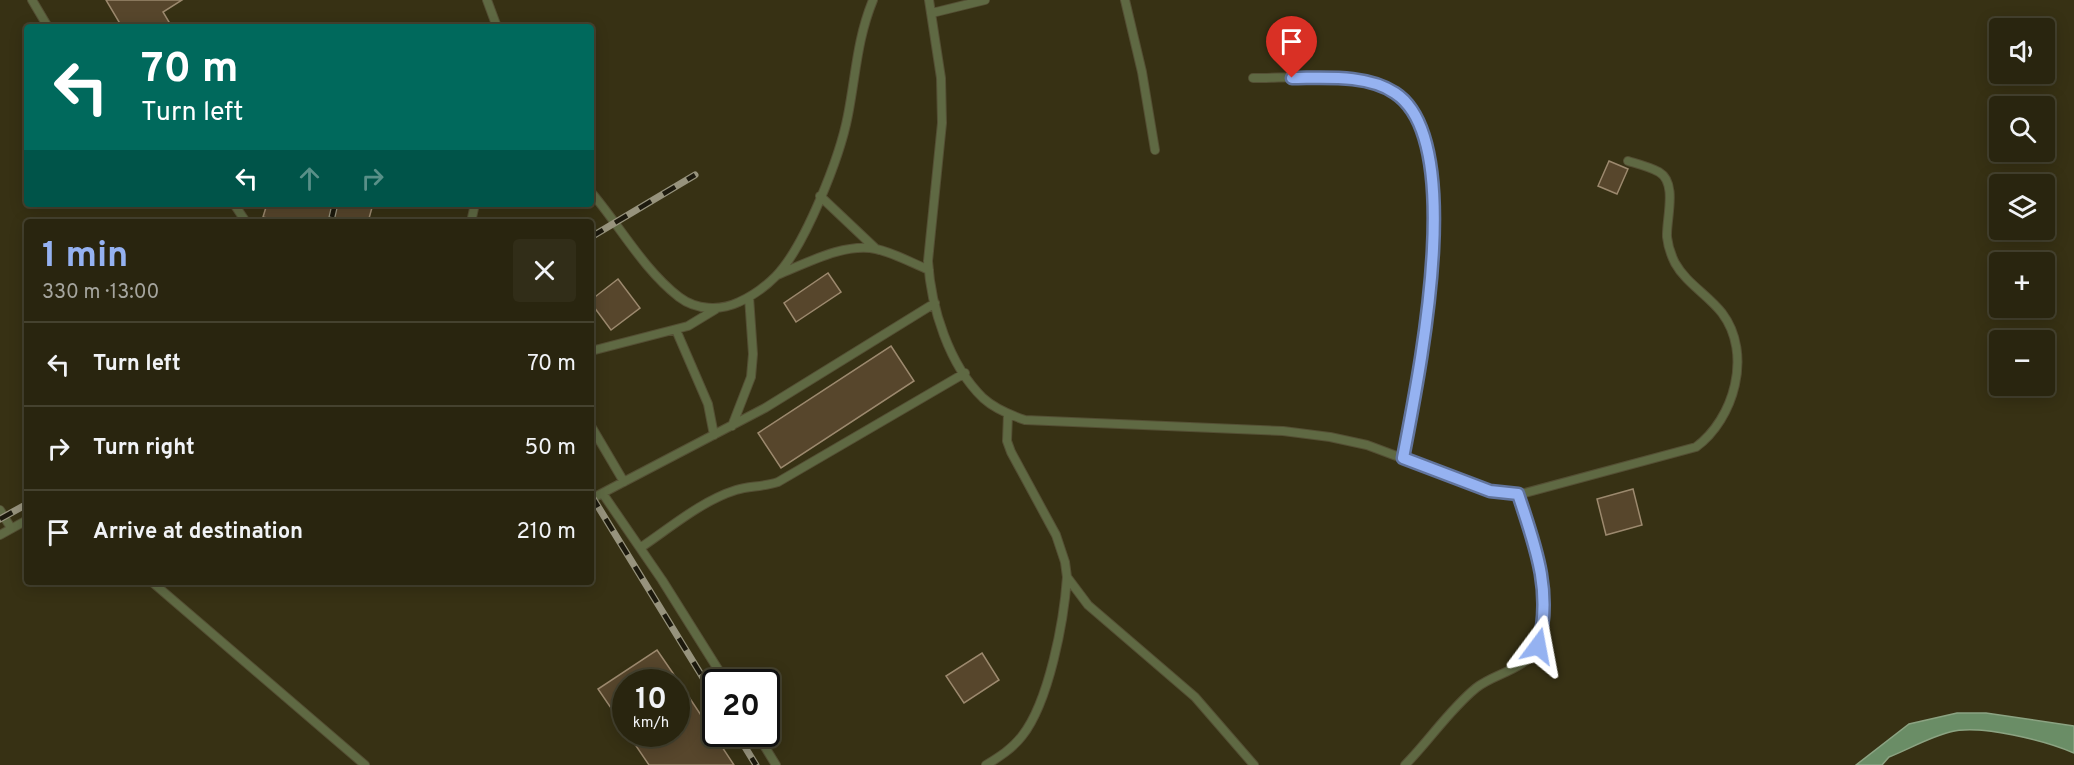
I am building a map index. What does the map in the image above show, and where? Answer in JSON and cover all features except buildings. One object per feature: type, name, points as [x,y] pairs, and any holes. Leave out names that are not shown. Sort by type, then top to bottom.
[{"type":"lane","points":[[32,0],[46,24]]},
{"type":"lane","points":[[487,0],[496,24]]},
{"type":"lane","points":[[594,350],[688,326],[716,308],[749,297],[777,275],[789,260],[840,150],[848,115],[857,50],[873,0]]},
{"type":"lane","points":[[929,0],[941,78],[942,123],[929,270],[934,303],[950,345],[965,373],[983,398],[1008,414],[1024,420],[1283,431],[1358,443],[1490,491],[1518,494],[1696,447],[1715,430],[1724,417],[1733,392],[1737,354],[1728,322],[1680,271],[1669,248],[1668,182],[1658,171],[1628,161]]},
{"type":"lane","points":[[932,13],[985,0]]},
{"type":"lane","points":[[1125,0],[1142,72],[1155,150]]},
{"type":"lane","points":[[1253,78],[1331,78],[1360,81],[1395,93],[1414,115],[1428,158],[1435,226],[1426,329],[1403,458]]},
{"type":"lane","points":[[594,196],[647,264],[679,297],[691,304],[716,308]]},
{"type":"lane","points":[[820,196],[876,248],[929,270]]},
{"type":"lane","points":[[472,219],[474,207]]},
{"type":"lane","points":[[473,213],[477,219]]},
{"type":"lane","points":[[777,275],[830,255],[860,248],[876,248]]},
{"type":"lane","points":[[732,426],[751,377],[753,354],[749,297]]},
{"type":"lane","points":[[594,498],[765,408],[934,303]]},
{"type":"lane","points":[[676,330],[708,404],[714,435]]},
{"type":"lane","points":[[640,549],[710,501],[738,489],[758,488],[778,482],[965,373]]},
{"type":"lane","points":[[986,765],[1021,738],[1036,714],[1065,610],[1067,577],[1056,535],[1011,452],[1006,426],[1008,414]]},
{"type":"lane","points":[[594,431],[624,482]]},
{"type":"lane","points":[[603,494],[718,669]]},
{"type":"lane","points":[[1404,765],[1474,690],[1526,661],[1538,646],[1545,618],[1544,590],[1538,554],[1518,494]]},
{"type":"lane","points":[[0,510],[11,528]]},
{"type":"lane","points":[[0,536],[24,522]]},
{"type":"lane","points":[[1067,577],[1088,605],[1195,697],[1254,765]]},
{"type":"lane","points":[[156,585],[366,765]]},
{"type":"lane","points":[[765,747],[776,765]]},
{"type":"shaded area","points":[[1957,713],[1986,713],[2074,726],[2074,753],[2013,735],[1963,730],[1927,740],[1889,757],[1882,765],[1856,765],[1909,724]]},
{"type":"railway","points":[[594,235],[695,175]]},
{"type":"railway","points":[[332,217],[334,207]]},
{"type":"railway","points":[[594,500],[702,676]]},
{"type":"railway","points":[[0,519],[24,506]]},
{"type":"railway","points":[[745,747],[756,765]]},
{"type":"route","points":[[1292,78],[1360,81],[1384,88],[1395,93],[1414,115],[1428,158],[1434,198],[1435,226],[1426,329],[1403,458],[1490,491],[1518,494],[1538,554],[1544,590],[1544,626],[1538,646]]}]
